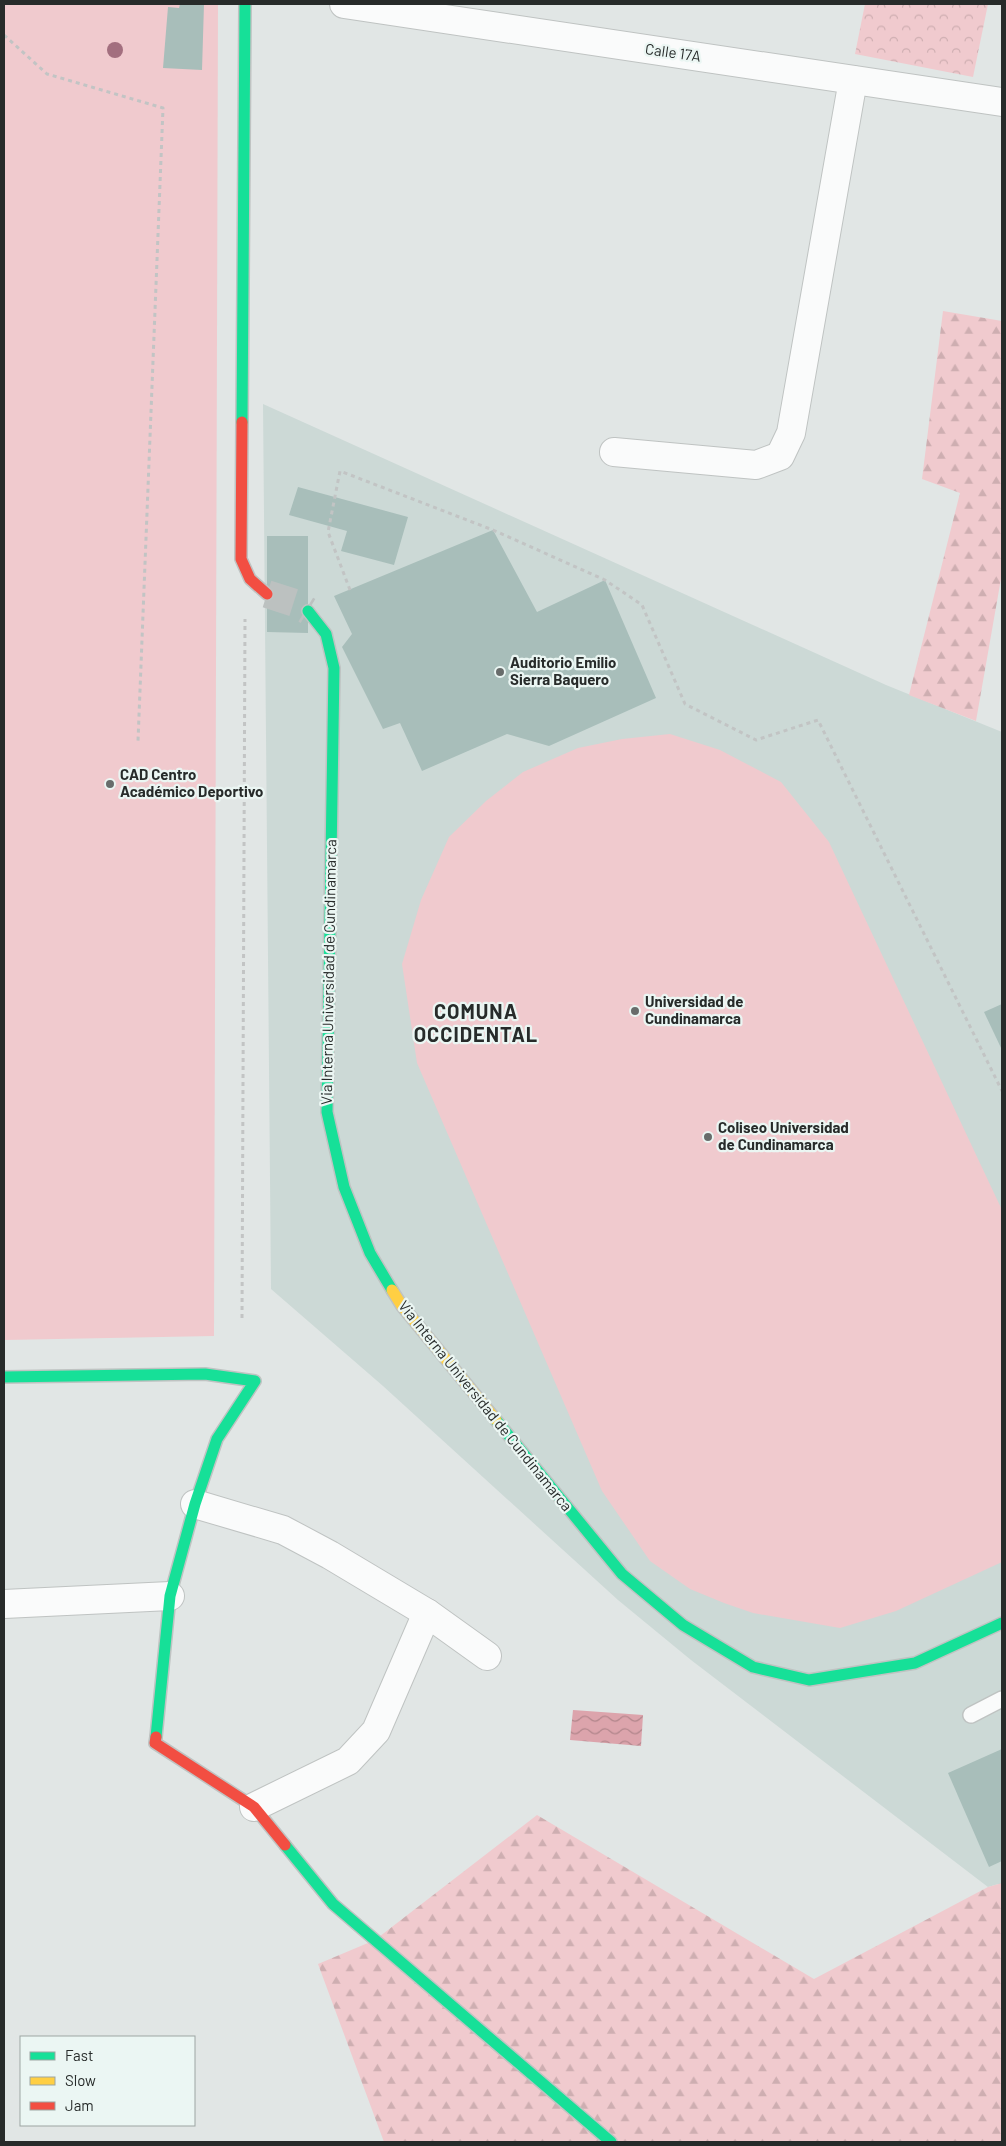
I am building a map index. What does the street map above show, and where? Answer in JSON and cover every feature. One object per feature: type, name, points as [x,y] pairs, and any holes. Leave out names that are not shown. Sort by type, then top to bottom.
[{"type":"street","points":[[245,4],[241,559],[245,573],[254,585],[267,594]]},
{"type":"street","name":"Calle 17A","points":[[344,4],[1002,102]]},
{"type":"street","points":[[614,452],[756,465],[780,456],[791,433],[853,80]]},
{"type":"street","name":"Via Interna Universidad de Cundinamarca","points":[[308,610],[326,634],[334,668],[327,1112],[344,1187],[370,1253],[402,1306],[622,1574],[683,1625],[753,1667],[809,1680],[915,1663],[1002,1623]]},
{"type":"street","points":[[4,1377],[204,1374],[255,1381],[217,1439],[195,1504],[170,1596],[155,1744],[254,1807],[333,1904],[611,2142]]},
{"type":"street","points":[[195,1504],[282,1530],[330,1555],[427,1613],[487,1656]]},
{"type":"street","points":[[4,1604],[170,1596]]},
{"type":"street","points":[[254,1807],[348,1761],[376,1731],[427,1613]]},
{"type":"lane","points":[[971,1715],[1002,1698]]},
{"type":"path","points":[[4,35],[46,74],[163,108],[138,741]]},
{"type":"path","points":[[350,590],[328,532],[340,472],[493,530],[612,585],[642,605],[685,704],[756,740],[818,720],[1002,1091]]},
{"type":"path","points":[[242,1318],[245,573]]},
{"type":"shaded area","name":"Universidad de Cundinamarca","points":[[263,404],[886,685],[1002,732],[1002,1883],[988,1887],[691,1660],[618,1600],[383,1386],[271,1289]]},
{"type":"green space","name":"CAD Centro Académico Deportivo","points":[[4,4],[218,4],[214,1336],[4,1340]]},
{"type":"green space","points":[[865,4],[988,4],[973,77],[855,54]]},
{"type":"green space","points":[[943,311],[1002,321],[1002,573],[976,721],[909,695],[960,493],[922,479]]},
{"type":"green space","name":"Coliseo Universidad de Cundinamarca","points":[[670,734],[720,750],[781,782],[829,842],[1002,1210],[1002,1562],[896,1611],[840,1628],[753,1613],[724,1603],[690,1589],[650,1561],[602,1491],[417,1063],[402,964],[421,900],[449,837],[486,801],[523,772],[578,748],[622,739]]},
{"type":"green space","points":[[537,1815],[814,1979],[988,1887],[1002,1883],[1002,2142],[384,2142],[318,1964],[375,1940]]},
{"type":"water","points":[[573,1710],[643,1715],[641,1746],[570,1740]]},
{"type":"building","points":[[180,4],[204,4],[202,70],[163,68],[168,7],[179,8]]},
{"type":"building","points":[[298,487],[408,517],[394,565],[341,551],[347,531],[289,515]]},
{"type":"building","name":"Auditorio Emilio Sierra Baquero","points":[[493,530],[537,612],[605,580],[656,698],[549,746],[507,734],[422,771],[400,723],[383,729],[342,647],[352,634],[334,596]]},
{"type":"building","points":[[267,536],[308,536],[308,633],[267,632]]},
{"type":"building","points":[[1002,1004],[1002,1050],[984,1012]]},
{"type":"building","points":[[1002,1749],[1002,1861],[989,1867],[948,1773]]},
{"type":"tunnel","points":[[267,594],[295,603],[308,611]]},
{"type":"traffic: fast","points":[[242,422],[245,4]]},
{"type":"traffic: fast","points":[[308,611],[326,634],[334,668],[327,1112],[344,1187],[370,1253],[392,1290]]},
{"type":"traffic: fast","points":[[4,1377],[205,1374],[255,1381],[217,1439],[195,1504],[170,1596],[156,1737]]},
{"type":"traffic: fast","points":[[496,1420],[622,1574],[683,1625],[753,1667],[809,1680],[915,1663],[1002,1623]]},
{"type":"traffic: fast","points":[[285,1845],[333,1904],[611,2142]]},
{"type":"traffic: slow","points":[[392,1290],[402,1306],[496,1420]]},
{"type":"traffic: jam","points":[[242,422],[241,559],[250,579],[267,594]]},
{"type":"traffic: jam","points":[[156,1737],[155,1743],[254,1807],[285,1845]]},
{"type":"place","name":"Auditorio Emilio Sierra Baquero","points":[[500,672]]},
{"type":"place","name":"CAD Centro Académico Deportivo","points":[[110,784]]},
{"type":"place","name":"Universidad de Cundinamarca","points":[[635,1011]]},
{"type":"place","name":"Coliseo Universidad de Cundinamarca","points":[[708,1137]]},
{"type":"district","name":"COMUNA OCCIDENTAL","points":[[476,1024]]}]
